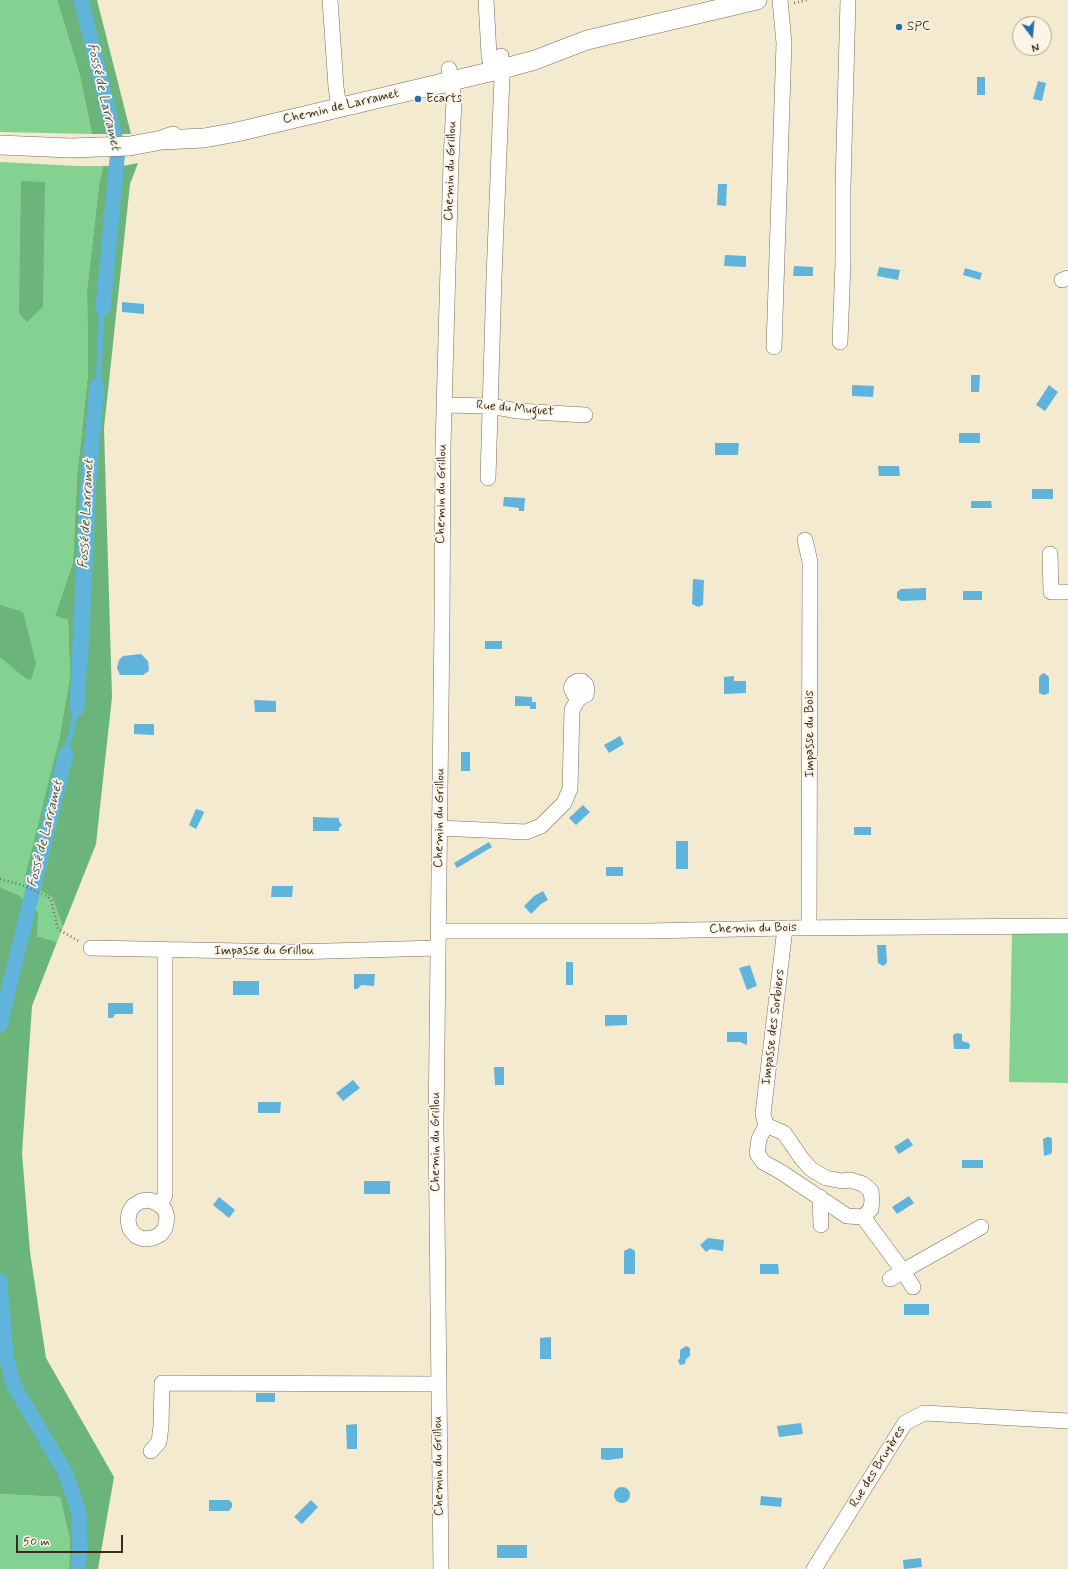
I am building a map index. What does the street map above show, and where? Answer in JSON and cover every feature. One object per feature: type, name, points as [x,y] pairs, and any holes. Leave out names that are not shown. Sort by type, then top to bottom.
[{"type":"main road","name":"Chemin de Larramet","points":[[0,145],[70,148],[122,146],[162,140],[200,128],[338,102],[496,64],[565,42],[587,40],[757,0]]},
{"type":"street","points":[[330,0],[338,102]]},
{"type":"street","points":[[486,0],[496,64],[488,478]]},
{"type":"street","points":[[774,347],[784,43],[780,0]]},
{"type":"street","points":[[840,342],[848,0]]},
{"type":"street","name":"Chemin du Grillou","points":[[441,1569],[436,1132],[444,405],[451,153],[454,101],[450,75]]},
{"type":"street","name":"Rue du Muguet","points":[[444,405],[490,406],[518,411],[585,415]]},
{"type":"street","name":"Impasse du Bois","points":[[805,540],[810,562],[810,928]]},
{"type":"street","points":[[1050,554],[1051,592],[1068,592]]},
{"type":"street","points":[[439,828],[526,832],[540,826],[564,803],[570,789],[572,710],[578,698]]},
{"type":"street","name":"Chemin du Bois","points":[[438,931],[649,931],[785,928],[1068,926]]},
{"type":"street","name":"Impasse des Sorbiers","points":[[785,928],[764,1114],[766,1125],[759,1138],[757,1153],[763,1162],[820,1197],[847,1216],[863,1217]]},
{"type":"street","name":"Impasse du Grillou","points":[[91,948],[292,952],[438,948]]},
{"type":"street","points":[[160,1205],[165,1195],[165,950]]},
{"type":"street","points":[[766,1125],[784,1133],[802,1159],[811,1169],[826,1178],[842,1181],[850,1180],[863,1184],[871,1191],[871,1209],[863,1217],[897,1275],[913,1286]]},
{"type":"street","points":[[820,1197],[821,1225]]},
{"type":"street","points":[[897,1275],[980,1227]]},
{"type":"street","points":[[151,1451],[160,1442],[162,1383],[438,1384]]},
{"type":"street","name":"Rue des Bruyères","points":[[814,1569],[905,1423],[924,1413],[1068,1421]]},
{"type":"path","points":[[0,879],[25,886],[48,897],[51,900],[58,929],[91,948]]},
{"type":"green space","points":[[0,0],[57,0],[79,72],[92,134],[0,132]]},
{"type":"green space","points":[[57,0],[97,0],[131,134],[92,134],[79,72]]},
{"type":"green space","points":[[0,162],[103,166],[99,185],[87,290],[88,373],[77,476],[73,562],[55,616],[68,620],[70,676],[59,740],[52,897],[63,927],[57,942],[37,936],[18,895],[0,887]]},
{"type":"green space","points":[[138,163],[130,184],[104,428],[112,697],[96,844],[63,927],[52,897],[24,881],[59,740],[70,676],[68,620],[55,616],[73,562],[77,476],[88,373],[87,290],[99,185],[103,166],[123,166]]},
{"type":"green space","points":[[21,181],[45,182],[43,307],[27,322],[19,313]]},
{"type":"green space","points":[[0,605],[23,612],[36,664],[31,680],[25,678],[0,657]]},
{"type":"green space","points":[[0,887],[18,895],[38,912],[37,936],[57,942],[32,1006],[22,1153],[30,1252],[46,1358],[114,1477],[98,1569],[69,1569],[70,1540],[60,1497],[0,1494]]},
{"type":"green space","points":[[1068,932],[1068,1083],[1009,1082],[1012,934]]},
{"type":"green space","points":[[0,1494],[60,1497],[70,1540],[69,1569],[0,1569]]},
{"type":"water","points":[[977,77],[985,77],[985,95],[977,95]]},
{"type":"water","points":[[1038,81],[1046,83],[1042,101],[1033,99]]},
{"type":"water","points":[[113,157],[119,157],[111,216],[106,279],[88,661],[83,698],[62,772],[40,860],[35,861],[56,776],[69,732],[81,674],[90,528],[99,309],[108,189]]},
{"type":"water","points":[[718,184],[727,184],[726,206],[717,205]]},
{"type":"water","points":[[725,255],[746,256],[746,267],[724,266]]},
{"type":"water","points":[[794,266],[813,267],[813,276],[793,276]]},
{"type":"water","points":[[879,267],[900,270],[898,280],[877,276]]},
{"type":"water","points":[[965,268],[982,273],[980,280],[963,275]]},
{"type":"water","points":[[122,302],[144,304],[144,314],[122,312]]},
{"type":"water","points":[[971,375],[980,375],[979,392],[971,392]]},
{"type":"water","points":[[852,385],[874,386],[873,397],[852,396]]},
{"type":"water","points":[[1049,385],[1058,392],[1045,411],[1036,405]]},
{"type":"water","points":[[959,433],[980,433],[980,443],[959,443]]},
{"type":"water","points":[[715,443],[739,443],[738,455],[715,455]]},
{"type":"water","points":[[878,466],[899,466],[900,476],[879,476]]},
{"type":"water","points":[[1032,489],[1053,489],[1053,499],[1032,499]]},
{"type":"water","points":[[504,497],[525,498],[524,511],[519,511],[519,508],[503,506]]},
{"type":"water","points":[[971,501],[991,501],[992,508],[971,508]]},
{"type":"water","points":[[693,579],[704,580],[703,605],[698,607],[692,604]]},
{"type":"water","points":[[926,588],[926,600],[901,601],[897,598],[897,592],[901,589]]},
{"type":"water","points":[[963,591],[982,591],[982,600],[963,600]]},
{"type":"water","points":[[485,641],[502,641],[502,649],[485,649]]},
{"type":"water","points":[[141,654],[148,661],[149,671],[143,675],[120,675],[117,668],[119,660],[123,656]]},
{"type":"water","points":[[1044,673],[1049,677],[1049,693],[1044,695],[1039,693],[1039,677]]},
{"type":"water","points":[[734,676],[734,681],[746,681],[746,693],[724,694],[724,677]]},
{"type":"water","points":[[515,696],[532,697],[532,702],[536,702],[536,709],[530,709],[530,706],[515,706]]},
{"type":"water","points":[[254,700],[276,701],[276,712],[255,712]]},
{"type":"water","points":[[134,724],[154,724],[154,735],[134,734]]},
{"type":"water","points":[[620,736],[624,744],[609,753],[604,745]]},
{"type":"water","points":[[461,752],[470,752],[470,771],[461,771]]},
{"type":"water","points":[[583,805],[590,812],[576,825],[569,818]]},
{"type":"water","points":[[196,809],[203,811],[204,813],[196,829],[189,825]]},
{"type":"water","points":[[313,817],[339,818],[342,825],[339,828],[339,831],[313,831]]},
{"type":"water","points":[[854,827],[871,827],[871,835],[854,835]]},
{"type":"water","points":[[676,841],[688,841],[688,869],[676,869]]},
{"type":"water","points":[[489,842],[492,847],[457,868],[454,863]]},
{"type":"water","points":[[606,867],[623,867],[623,876],[606,876]]},
{"type":"water","points":[[272,886],[293,886],[292,897],[271,897]]},
{"type":"water","points":[[543,891],[548,900],[541,904],[531,914],[524,906],[534,896]]},
{"type":"water","points":[[877,945],[886,945],[887,963],[883,966],[878,963]]},
{"type":"water","points":[[566,962],[573,962],[573,985],[566,985]]},
{"type":"water","points":[[750,965],[757,986],[747,990],[739,968]]},
{"type":"water","points":[[354,974],[375,974],[374,986],[361,985],[358,989],[354,989]]},
{"type":"water","points":[[233,981],[259,981],[259,995],[233,995]]},
{"type":"water","points":[[108,1003],[133,1003],[133,1014],[115,1014],[113,1018],[108,1018]]},
{"type":"water","points":[[605,1015],[627,1015],[627,1025],[605,1026]]},
{"type":"water","points":[[727,1032],[747,1032],[747,1045],[740,1042],[727,1042]]},
{"type":"water","points":[[957,1033],[962,1034],[962,1041],[969,1043],[969,1049],[954,1049],[953,1035]]},
{"type":"water","points":[[494,1067],[504,1067],[504,1085],[495,1085]]},
{"type":"water","points":[[353,1080],[360,1088],[343,1101],[336,1093]]},
{"type":"water","points":[[258,1102],[281,1102],[280,1113],[258,1113]]},
{"type":"water","points":[[1047,1137],[1052,1139],[1052,1152],[1051,1154],[1044,1156],[1043,1139]]},
{"type":"water","points":[[908,1138],[913,1145],[899,1154],[894,1147]]},
{"type":"water","points":[[962,1160],[983,1160],[983,1168],[962,1168]]},
{"type":"water","points":[[364,1181],[390,1181],[390,1194],[364,1194]]},
{"type":"water","points":[[909,1196],[914,1203],[897,1214],[892,1207]]},
{"type":"water","points":[[219,1197],[235,1210],[229,1218],[213,1205]]},
{"type":"water","points":[[708,1238],[724,1240],[723,1251],[710,1249],[706,1252],[700,1245]]},
{"type":"water","points":[[630,1248],[635,1251],[635,1274],[624,1274],[624,1251]]},
{"type":"water","points":[[760,1264],[778,1264],[779,1274],[760,1274]]},
{"type":"water","points":[[904,1304],[929,1304],[929,1315],[904,1315]]},
{"type":"water","points":[[551,1337],[551,1359],[540,1359],[540,1338]]},
{"type":"water","points":[[686,1346],[690,1348],[690,1356],[686,1359],[685,1364],[680,1365],[678,1361],[680,1358],[680,1350]]},
{"type":"water","points":[[256,1393],[275,1393],[275,1402],[256,1402]]},
{"type":"water","points":[[801,1423],[803,1434],[779,1437],[777,1426]]},
{"type":"water","points":[[357,1424],[357,1449],[347,1449],[346,1425]]},
{"type":"water","points":[[601,1448],[623,1448],[623,1458],[608,1460],[601,1459]]},
{"type":"water","points":[[622,1487],[629,1492],[630,1495],[625,1502],[622,1503],[615,1498],[614,1495],[619,1488]]},
{"type":"water","points":[[761,1496],[782,1498],[781,1507],[760,1505]]},
{"type":"water","points":[[209,1500],[229,1500],[232,1503],[232,1507],[229,1511],[209,1511]]},
{"type":"water","points":[[311,1500],[318,1507],[302,1524],[294,1517]]},
{"type":"water","points":[[497,1545],[527,1545],[527,1558],[497,1558]]},
{"type":"water","points":[[921,1558],[922,1567],[904,1569],[903,1560]]},
{"type":"waterway","name":"Fossé de Larramet","points":[[81,0],[118,149],[103,308]]},
{"type":"waterway","name":"Fossé de Larramet","points":[[77,709],[87,498],[97,386]]},
{"type":"waterway","name":"Fossé de Larramet","points":[[0,1025],[66,754]]},
{"type":"waterway","name":"Fossé de Larramet","points":[[0,1281],[6,1356],[14,1386],[65,1472],[79,1512],[80,1551],[78,1569]]},
{"type":"place","name":"SPC","points":[[899,27]]},
{"type":"place","name":"Ecarts","points":[[418,99]]}]
